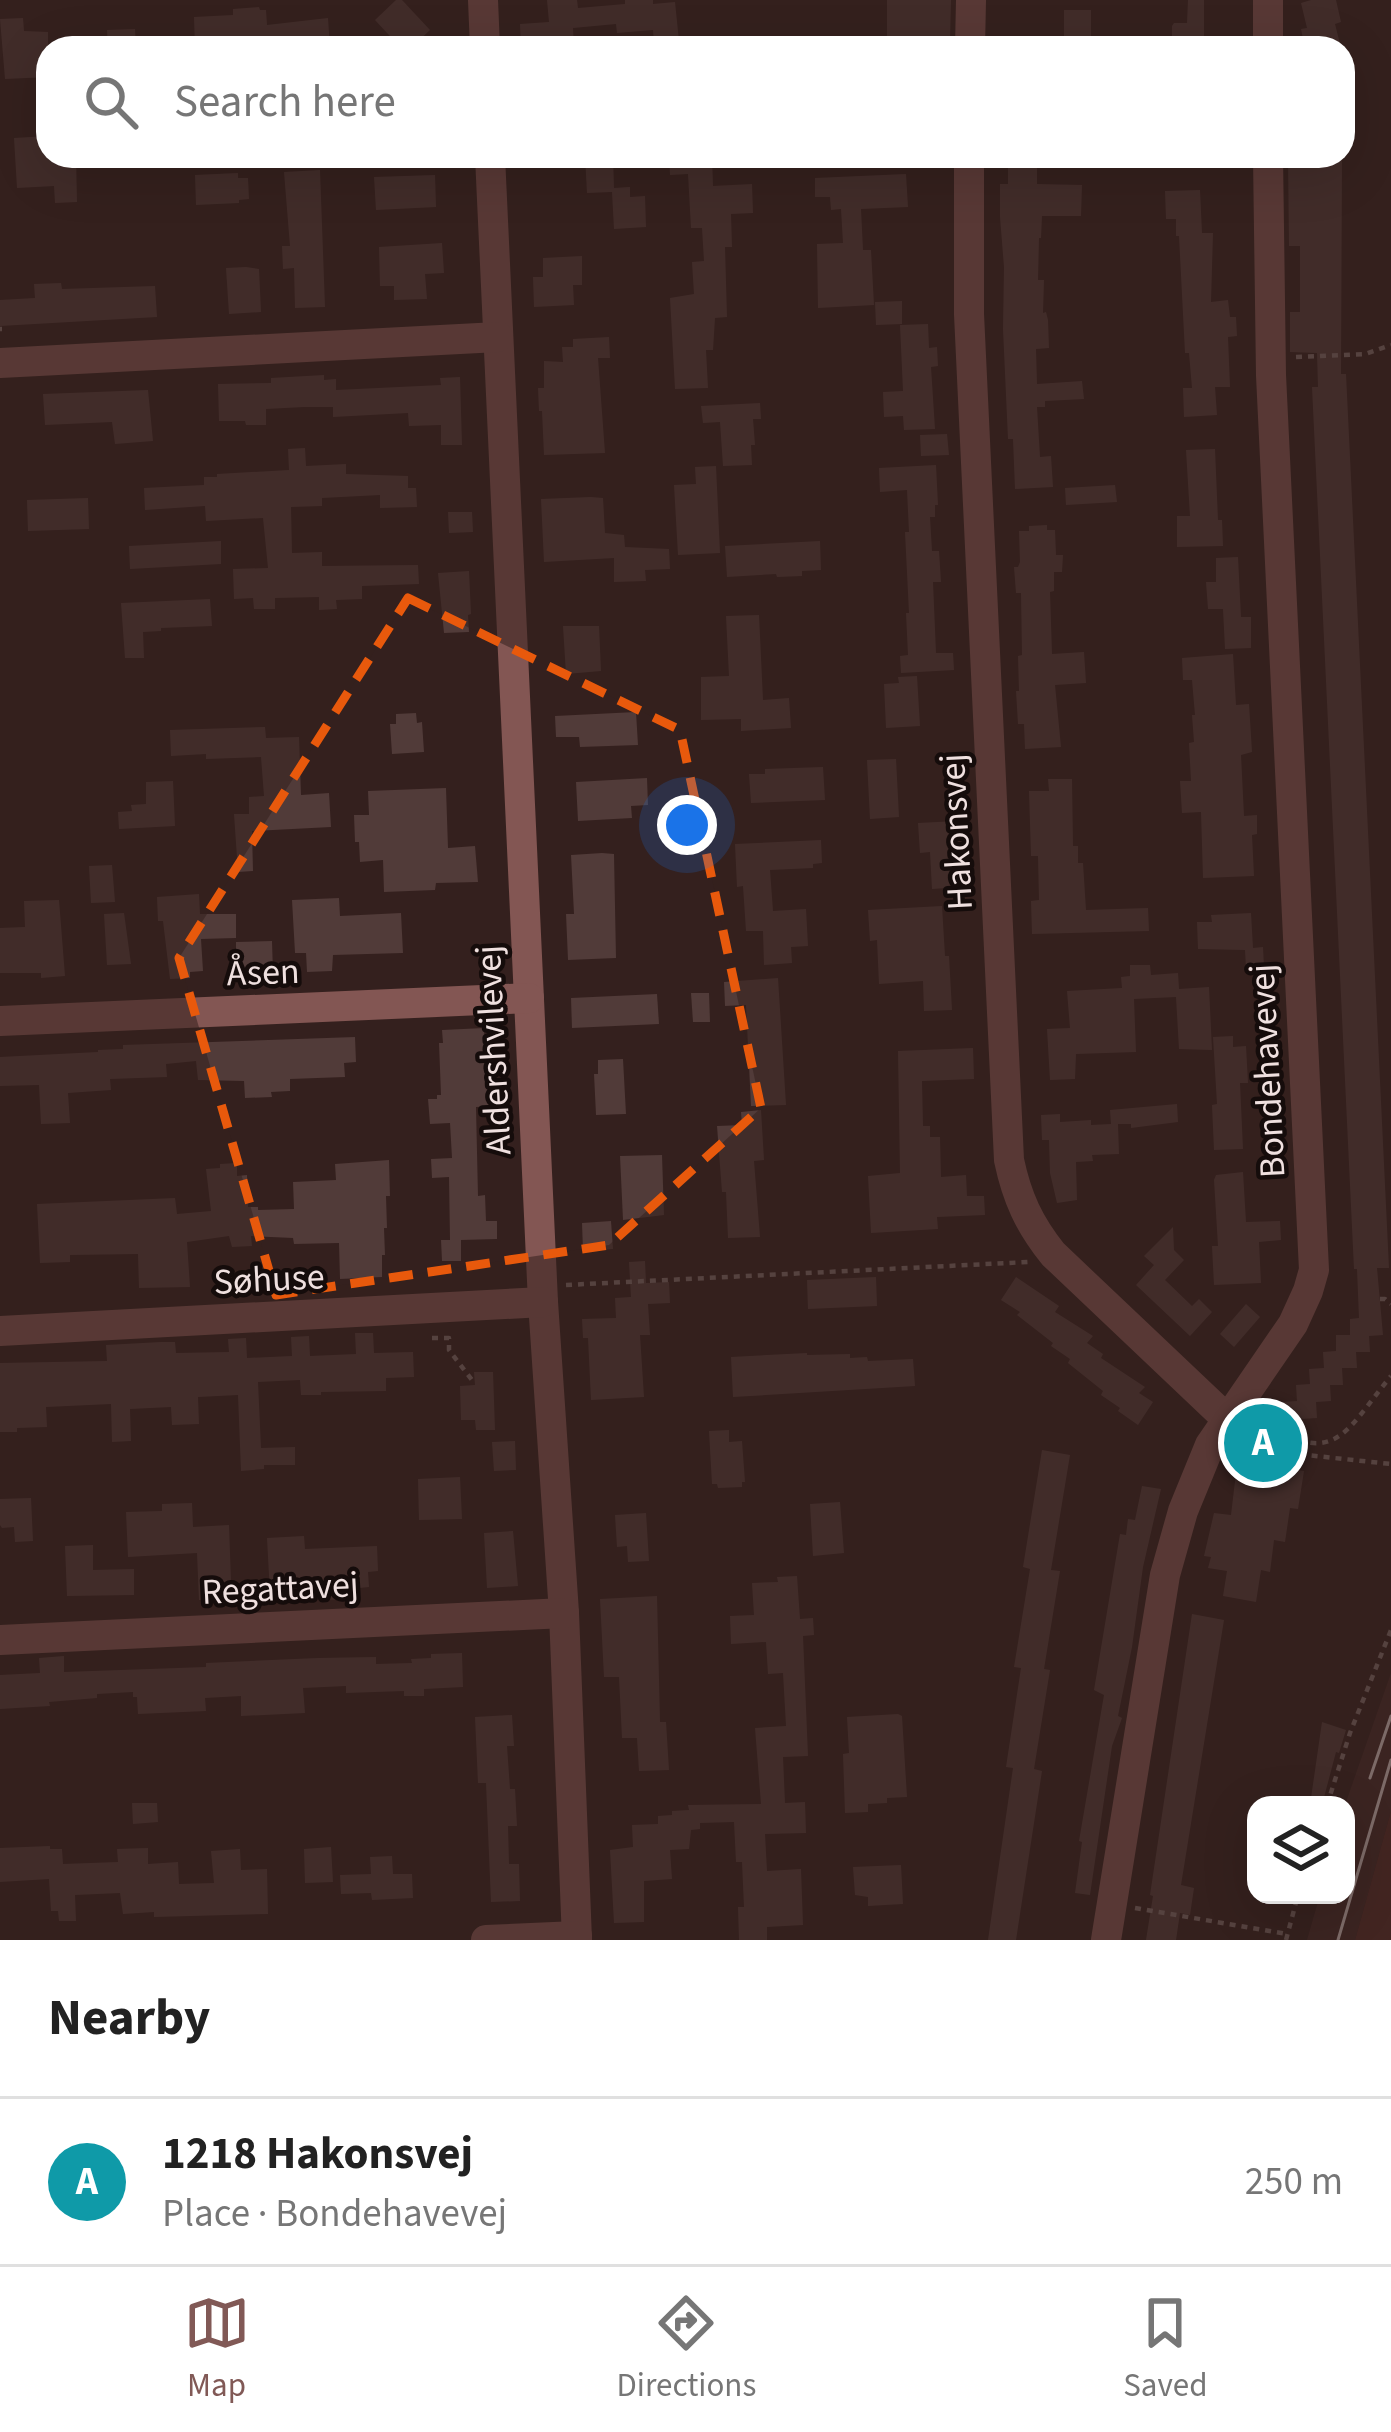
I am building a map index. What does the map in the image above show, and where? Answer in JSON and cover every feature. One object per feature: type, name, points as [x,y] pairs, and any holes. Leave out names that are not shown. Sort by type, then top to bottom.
[{"type":"street","points":[[483,0],[484,36]]},
{"type":"street","points":[[970,36],[971,0]]},
{"type":"street","points":[[1268,0],[1268,36]]},
{"type":"street","name":"Aldershvilevej","points":[[491,168],[577,1938]]},
{"type":"street","name":"Hakonsvej","points":[[969,168],[969,314],[1009,1160],[1030,1226],[1224,1423]]},
{"type":"street","name":"Bondehavevej","points":[[1106,1940],[1165,1575],[1184,1511],[1224,1423],[1293,1324],[1314,1270],[1270,358],[1268,168]]},
{"type":"street","points":[[0,363],[498,337]]},
{"type":"street","name":"Åsen","points":[[0,1021],[529,998]]},
{"type":"street","name":"Søhuse","points":[[0,1331],[542,1294]]},
{"type":"street","name":"Regattavej","points":[[0,1640],[564,1612]]},
{"type":"street","points":[[486,1940],[577,1938]]},
{"type":"path","points":[[1270,358],[1352,356],[1391,345]]},
{"type":"path","points":[[542,1294],[1034,1261],[1053,1254]]},
{"type":"path","points":[[1380,1299],[1391,1304]]},
{"type":"path","points":[[432,1338],[449,1338],[449,1351],[472,1380]]},
{"type":"path","points":[[1224,1423],[1327,1443],[1340,1438],[1391,1376]]},
{"type":"path","points":[[1224,1423],[1338,1458],[1391,1464]]},
{"type":"path","points":[[1338,1458],[1340,1438]]},
{"type":"path","points":[[1330,1796],[1391,1630]]},
{"type":"path","points":[[1112,1906],[1287,1937],[1296,1904]]},
{"type":"highlighted area","points":[[408,598],[680,730],[761,1108],[609,1245],[276,1295],[179,958]]},
{"type":"shaded area","points":[[1391,1673],[1391,1811],[1355,1940],[1307,1940],[1317,1904],[1355,1904],[1355,1796],[1348,1796]]},
{"type":"shaded area","points":[[1391,1811],[1391,1940],[1355,1940]]},
{"type":"building","points":[[402,0],[430,30],[424,36],[390,36],[375,20]]},
{"type":"building","points":[[547,0],[577,0],[578,8],[625,4],[625,0],[675,2],[678,36],[653,36],[653,30],[617,33],[616,24],[573,28],[573,36],[520,36],[520,24],[549,22]]},
{"type":"building","points":[[887,0],[951,0],[950,36],[887,36]]},
{"type":"building","points":[[1188,0],[1204,0],[1204,36],[1172,36],[1174,23],[1187,23]]},
{"type":"building","points":[[1336,0],[1341,22],[1335,24],[1338,36],[1302,36],[1301,29],[1307,28],[1301,3]]},
{"type":"building","points":[[233,9],[266,10],[267,25],[328,18],[329,36],[195,36],[194,17],[233,15]]},
{"type":"building","points":[[1064,10],[1091,10],[1091,36],[1064,36]]},
{"type":"building","points":[[23,18],[24,31],[48,32],[48,36],[36,36],[36,78],[5,79],[0,19]]},
{"type":"building","points":[[135,29],[135,36],[107,36],[107,30]]},
{"type":"building","points":[[36,137],[36,168],[76,168],[77,202],[55,203],[54,186],[17,188],[14,138]]},
{"type":"building","points":[[586,168],[613,168],[614,188],[630,187],[630,197],[645,196],[646,227],[614,229],[612,192],[587,193]]},
{"type":"building","points":[[670,168],[712,168],[713,186],[752,184],[753,213],[731,214],[732,247],[725,247],[727,317],[715,318],[713,350],[706,350],[708,388],[675,389],[670,298],[694,294],[692,262],[704,261],[702,228],[691,228],[688,174],[670,175]]},
{"type":"building","points":[[1008,168],[1037,168],[1037,184],[1082,185],[1081,216],[1042,216],[1039,238],[1038,280],[1044,280],[1049,348],[1036,349],[1037,384],[1082,381],[1084,399],[1045,401],[1045,407],[1037,407],[1040,457],[1051,456],[1053,487],[1015,489],[1013,439],[1008,439],[1000,217],[1000,184],[1008,184]]},
{"type":"building","points":[[1288,168],[1342,168],[1341,374],[1346,374],[1389,1268],[1377,1268],[1383,1335],[1369,1336],[1370,1352],[1356,1352],[1357,1368],[1342,1368],[1343,1385],[1330,1385],[1331,1401],[1316,1402],[1317,1418],[1284,1420],[1283,1402],[1297,1401],[1296,1385],[1310,1384],[1309,1369],[1324,1368],[1323,1352],[1336,1351],[1336,1335],[1350,1335],[1350,1319],[1359,1318],[1312,387],[1318,387],[1317,353],[1290,352],[1290,312],[1300,312],[1300,246],[1289,246]]},
{"type":"building","points":[[320,170],[325,307],[295,308],[294,268],[283,269],[282,246],[290,246],[284,172]]},
{"type":"building","points":[[238,173],[238,178],[248,178],[249,199],[196,205],[195,175]]},
{"type":"building","points":[[906,174],[908,207],[861,209],[863,250],[871,250],[874,305],[818,308],[817,244],[843,243],[841,209],[831,210],[830,197],[815,197],[815,178]]},
{"type":"building","points":[[435,175],[436,207],[376,210],[374,177]]},
{"type":"building","points":[[1200,190],[1202,233],[1213,233],[1211,302],[1228,300],[1230,317],[1236,317],[1237,336],[1228,337],[1230,387],[1215,387],[1217,415],[1184,417],[1183,388],[1192,388],[1189,353],[1185,353],[1179,236],[1176,219],[1166,219],[1165,191]]},
{"type":"building","points":[[442,243],[444,273],[425,274],[427,299],[394,300],[394,286],[380,286],[379,247]]},
{"type":"building","points":[[582,256],[582,285],[573,285],[574,305],[534,307],[533,277],[543,277],[543,258]]},
{"type":"building","points":[[226,268],[259,269],[261,312],[229,314]]},
{"type":"building","points":[[61,283],[62,289],[155,286],[157,317],[0,326],[0,300],[35,298],[34,284]]},
{"type":"building","points":[[902,301],[902,324],[876,325],[875,302]]},
{"type":"building","points":[[928,324],[929,348],[937,347],[938,366],[931,367],[935,429],[904,430],[903,416],[884,417],[883,392],[903,391],[900,325]]},
{"type":"building","points":[[609,337],[610,358],[598,358],[605,453],[544,455],[538,388],[544,388],[544,361],[563,362],[562,347],[573,347],[573,339]]},
{"type":"building","points":[[324,375],[324,380],[336,379],[336,390],[441,385],[440,378],[460,377],[462,445],[441,445],[441,425],[409,426],[408,413],[333,417],[333,407],[304,407],[266,409],[266,425],[219,421],[218,384]]},
{"type":"building","points":[[148,390],[153,441],[115,444],[112,422],[45,425],[43,394]]},
{"type":"building","points":[[760,403],[761,419],[753,419],[752,465],[723,466],[720,422],[703,423],[701,406]]},
{"type":"building","points":[[947,434],[949,455],[921,456],[920,435]]},
{"type":"building","points":[[305,448],[306,466],[346,464],[346,474],[408,476],[408,488],[416,488],[417,507],[380,508],[380,495],[322,498],[322,506],[291,507],[292,553],[322,552],[322,566],[418,565],[419,584],[362,586],[362,599],[336,600],[337,609],[319,610],[319,597],[275,598],[275,609],[254,609],[253,598],[234,599],[233,569],[268,568],[263,518],[206,521],[205,506],[145,510],[144,488],[204,485],[204,477],[217,474],[289,470],[288,449]]},
{"type":"building","points":[[1215,449],[1223,546],[1177,547],[1177,516],[1190,516],[1186,450]]},
{"type":"building","points":[[936,465],[938,505],[935,517],[930,517],[932,551],[939,551],[941,582],[933,582],[936,653],[953,653],[954,670],[901,673],[900,656],[908,655],[907,490],[880,492],[879,468]]},
{"type":"building","points":[[716,466],[720,553],[678,555],[674,485],[696,484],[695,467]]},
{"type":"building","points":[[1115,485],[1117,502],[1066,505],[1065,488]]},
{"type":"building","points":[[88,498],[89,529],[28,531],[27,500]]},
{"type":"building","points":[[603,498],[605,533],[624,535],[625,547],[669,549],[670,569],[645,570],[646,581],[614,582],[614,558],[544,562],[541,499]]},
{"type":"building","points":[[448,512],[472,512],[473,532],[449,533]]},
{"type":"building","points":[[1047,525],[1047,530],[1055,530],[1056,555],[1063,555],[1062,572],[1054,572],[1054,591],[1050,592],[1052,654],[1084,652],[1086,683],[1055,685],[1061,747],[1025,749],[1016,691],[1018,656],[1022,655],[1021,593],[1016,593],[1014,567],[1020,562],[1019,531]]},
{"type":"building","points":[[221,541],[221,564],[130,569],[129,546]]},
{"type":"building","points":[[820,541],[821,570],[802,571],[802,576],[727,577],[725,546]]},
{"type":"building","points":[[1238,557],[1241,617],[1251,617],[1251,648],[1225,649],[1223,609],[1208,609],[1206,582],[1216,582],[1216,558]]},
{"type":"building","points":[[469,571],[469,632],[444,633],[438,573]]},
{"type":"building","points":[[210,599],[212,626],[143,632],[144,658],[125,658],[121,603]]},
{"type":"building","points":[[759,615],[763,700],[789,698],[791,728],[741,731],[741,719],[701,720],[701,677],[729,676],[726,616]]},
{"type":"building","points":[[563,626],[599,626],[601,671],[566,674]]},
{"type":"building","points":[[1233,654],[1236,705],[1249,704],[1252,752],[1241,755],[1244,816],[1257,815],[1257,834],[1252,835],[1254,876],[1203,878],[1201,812],[1182,813],[1180,781],[1191,781],[1189,743],[1194,742],[1195,715],[1192,680],[1183,680],[1182,658]]},
{"type":"building","points":[[917,676],[920,726],[886,728],[884,684]]},
{"type":"building","points":[[636,712],[638,745],[580,747],[579,737],[556,737],[555,716]]},
{"type":"building","points":[[416,713],[417,723],[422,722],[424,752],[392,754],[390,724],[396,724],[396,714]]},
{"type":"building","points":[[265,727],[266,738],[299,737],[301,795],[329,793],[331,827],[252,831],[253,871],[238,872],[234,814],[249,814],[249,797],[264,796],[261,757],[171,756],[170,730]]},
{"type":"building","points":[[896,759],[899,817],[870,819],[867,760]]},
{"type":"building","points":[[823,767],[825,800],[751,803],[749,774]]},
{"type":"building","points":[[647,778],[648,805],[631,806],[632,818],[578,821],[576,782]]},
{"type":"building","points":[[1048,779],[1072,779],[1073,846],[1078,846],[1078,863],[1083,863],[1086,910],[1148,908],[1149,931],[1032,934],[1031,901],[1039,900],[1038,856],[1031,856],[1029,791],[1049,791]]},
{"type":"building","points":[[173,781],[175,826],[119,829],[118,812],[146,804],[146,782]]},
{"type":"building","points":[[446,788],[448,848],[475,846],[478,882],[384,892],[383,860],[360,862],[359,842],[355,842],[354,815],[369,815],[368,791]]},
{"type":"building","points":[[957,821],[961,887],[932,889],[930,852],[920,853],[918,823]]},
{"type":"building","points":[[821,840],[822,863],[813,868],[770,870],[773,911],[806,909],[808,946],[791,947],[792,963],[764,965],[763,931],[746,931],[735,844]]},
{"type":"building","points":[[614,854],[616,958],[568,960],[566,914],[574,914],[571,855]]},
{"type":"building","points":[[112,865],[115,902],[91,903],[89,866]]},
{"type":"building","points":[[199,894],[200,914],[236,914],[236,938],[201,939],[203,971],[190,972],[190,978],[170,979],[157,897]]},
{"type":"building","points":[[339,898],[340,916],[401,913],[403,953],[333,955],[332,971],[307,972],[306,953],[295,953],[292,900]]},
{"type":"building","points":[[59,900],[65,976],[0,973],[0,928],[25,927],[24,901]]},
{"type":"building","points":[[942,906],[952,1010],[924,1011],[923,981],[879,984],[877,940],[870,941],[868,910]]},
{"type":"building","points":[[124,913],[131,964],[107,965],[104,914]]},
{"type":"building","points":[[1251,913],[1253,948],[1263,947],[1264,967],[1246,968],[1245,950],[1198,949],[1197,922],[1212,922],[1211,915]]},
{"type":"building","points":[[272,941],[273,973],[243,974],[242,965],[236,966],[236,942]]},
{"type":"building","points":[[1130,965],[1150,965],[1151,975],[1178,973],[1179,989],[1209,987],[1212,1050],[1179,1049],[1176,997],[1134,999],[1136,1052],[1076,1054],[1075,1079],[1050,1080],[1047,1029],[1070,1028],[1067,991],[1122,988],[1121,977],[1130,976]]},
{"type":"building","points":[[778,978],[786,1105],[751,1106],[746,1005],[725,1006],[724,982]]},
{"type":"building","points":[[691,993],[709,993],[710,1022],[693,1022]]},
{"type":"building","points":[[657,994],[659,1024],[572,1028],[571,998]]},
{"type":"building","points":[[484,1028],[486,1086],[502,1085],[503,1106],[476,1107],[478,1196],[485,1195],[486,1221],[497,1221],[497,1239],[461,1240],[461,1261],[442,1261],[441,1240],[450,1240],[449,1177],[432,1178],[431,1159],[452,1158],[450,1123],[430,1124],[428,1099],[441,1095],[442,1030]]},
{"type":"building","points":[[1233,1036],[1233,1047],[1246,1046],[1248,1083],[1240,1083],[1243,1149],[1214,1150],[1213,1037]]},
{"type":"building","points":[[355,1037],[356,1062],[344,1063],[345,1077],[290,1079],[290,1091],[271,1092],[272,1097],[245,1098],[244,1081],[198,1080],[196,1061],[166,1064],[167,1077],[110,1079],[111,1090],[68,1093],[70,1123],[41,1124],[39,1085],[0,1086],[0,1057],[98,1052],[123,1049],[123,1045]]},
{"type":"building","points":[[973,1048],[974,1079],[922,1081],[923,1126],[930,1126],[930,1137],[940,1137],[941,1177],[966,1175],[967,1196],[984,1196],[985,1215],[937,1217],[938,1229],[871,1233],[868,1176],[900,1173],[898,1051]]},
{"type":"building","points":[[623,1059],[626,1114],[596,1115],[598,1060]]},
{"type":"building","points":[[1177,1104],[1178,1122],[1131,1128],[1131,1124],[1118,1124],[1119,1154],[1092,1155],[1093,1161],[1076,1162],[1077,1200],[1057,1203],[1041,1115],[1060,1114],[1060,1122],[1111,1124],[1110,1110]]},
{"type":"building","points":[[761,1110],[764,1160],[754,1161],[760,1237],[728,1238],[717,1126],[742,1125],[741,1112]]},
{"type":"building","points":[[662,1155],[664,1215],[623,1220],[620,1156]]},
{"type":"building","points":[[389,1160],[382,1277],[340,1279],[339,1243],[294,1244],[293,1238],[251,1236],[252,1246],[232,1247],[229,1236],[187,1242],[190,1287],[139,1288],[138,1254],[70,1255],[70,1262],[40,1263],[37,1204],[175,1198],[177,1214],[211,1211],[206,1169],[237,1163],[237,1176],[247,1175],[248,1207],[294,1209],[293,1182],[336,1180],[335,1164]]},
{"type":"building","points":[[1243,1172],[1246,1222],[1280,1221],[1281,1240],[1259,1242],[1261,1283],[1214,1285],[1212,1246],[1218,1246],[1214,1180],[1216,1175]]},
{"type":"building","points":[[611,1221],[613,1249],[583,1251],[582,1223]]},
{"type":"building","points":[[1173,1227],[1174,1250],[1184,1260],[1165,1280],[1192,1306],[1199,1299],[1212,1312],[1190,1336],[1136,1285],[1154,1265],[1144,1256]]},
{"type":"building","points":[[645,1261],[646,1283],[669,1282],[670,1303],[648,1304],[650,1335],[640,1335],[644,1397],[591,1400],[588,1338],[583,1338],[582,1319],[616,1318],[615,1298],[631,1297],[629,1262]]},
{"type":"building","points":[[876,1277],[877,1306],[808,1309],[807,1280]]},
{"type":"building","points":[[1016,1277],[1059,1306],[1055,1312],[1093,1336],[1087,1343],[1103,1354],[1101,1358],[1145,1387],[1139,1393],[1153,1402],[1138,1425],[1017,1315],[1020,1312],[1001,1300]]},
{"type":"building","points":[[1246,1304],[1260,1317],[1234,1347],[1220,1334]]},
{"type":"building","points":[[355,1333],[373,1333],[374,1353],[413,1352],[414,1377],[386,1378],[386,1391],[321,1395],[301,1395],[300,1380],[258,1382],[261,1448],[295,1447],[295,1465],[241,1471],[238,1395],[198,1397],[199,1424],[172,1425],[171,1407],[130,1409],[131,1441],[112,1442],[111,1404],[46,1407],[47,1427],[0,1432],[0,1363],[107,1361],[106,1345],[161,1342],[175,1342],[176,1353],[229,1352],[228,1339],[246,1338],[247,1358],[292,1356],[291,1337],[309,1336],[310,1356],[356,1354]]},
{"type":"building","points":[[850,1354],[850,1358],[867,1357],[868,1361],[913,1359],[915,1386],[733,1397],[731,1357]]},
{"type":"building","points":[[474,1372],[493,1372],[495,1430],[476,1430],[475,1420],[461,1420],[460,1386],[475,1385]]},
{"type":"building","points":[[729,1430],[729,1442],[742,1441],[745,1482],[742,1487],[718,1488],[712,1484],[709,1431]]},
{"type":"building","points":[[1254,1436],[1274,1438],[1271,1466],[1304,1471],[1298,1509],[1290,1508],[1285,1542],[1274,1540],[1270,1572],[1261,1570],[1256,1602],[1223,1596],[1227,1571],[1208,1568],[1211,1557],[1204,1556],[1214,1513],[1231,1515],[1238,1456],[1252,1459]]},
{"type":"building","points":[[515,1441],[516,1470],[494,1471],[492,1442]]},
{"type":"building","points":[[1042,1450],[1070,1455],[1051,1570],[1060,1571],[1034,1769],[1042,1771],[1016,1940],[988,1940],[1013,1768],[1006,1767],[1021,1668],[1014,1667],[1030,1569],[1023,1567]]},
{"type":"building","points":[[460,1477],[462,1519],[419,1520],[418,1479]]},
{"type":"building","points":[[1142,1486],[1161,1489],[1143,1567],[1090,1895],[1075,1893],[1104,1695],[1094,1690],[1120,1534],[1126,1535],[1128,1519],[1135,1520]]},
{"type":"building","points":[[31,1498],[33,1541],[15,1542],[14,1527],[0,1525],[0,1499]]},
{"type":"building","points":[[840,1502],[844,1553],[813,1556],[810,1504]]},
{"type":"building","points":[[192,1503],[193,1527],[229,1525],[227,1599],[199,1600],[197,1553],[128,1557],[126,1512],[162,1511],[162,1504]]},
{"type":"building","points":[[646,1513],[649,1561],[628,1562],[627,1546],[617,1547],[615,1515]]},
{"type":"building","points":[[513,1531],[518,1586],[487,1588],[484,1533]]},
{"type":"building","points":[[304,1536],[305,1549],[377,1546],[378,1571],[368,1572],[369,1587],[349,1589],[350,1599],[328,1600],[328,1591],[270,1594],[267,1538]]},
{"type":"building","points":[[93,1545],[93,1570],[134,1569],[134,1595],[67,1596],[65,1546]]},
{"type":"building","points":[[797,1576],[800,1619],[813,1618],[814,1635],[803,1636],[808,1756],[783,1757],[785,1803],[805,1802],[806,1833],[765,1834],[767,1871],[801,1869],[803,1925],[767,1927],[767,1940],[739,1940],[738,1907],[744,1907],[734,1822],[700,1823],[700,1829],[691,1830],[689,1849],[670,1850],[672,1879],[644,1881],[644,1922],[614,1923],[610,1850],[633,1847],[632,1825],[658,1824],[658,1816],[689,1810],[688,1805],[761,1804],[755,1728],[786,1726],[783,1673],[768,1674],[766,1642],[731,1644],[730,1616],[754,1615],[752,1583]]},
{"type":"building","points":[[657,1596],[660,1722],[666,1722],[669,1770],[639,1771],[637,1738],[622,1738],[619,1677],[604,1677],[600,1599]]},
{"type":"building","points":[[1192,1614],[1224,1620],[1181,1885],[1194,1888],[1190,1915],[1180,1913],[1176,1940],[1146,1940],[1150,1895]]},
{"type":"building","points":[[462,1653],[463,1687],[424,1689],[424,1696],[404,1696],[404,1691],[346,1693],[346,1686],[303,1688],[305,1713],[241,1716],[241,1696],[205,1698],[206,1711],[138,1714],[133,1692],[0,1709],[0,1675],[40,1673],[39,1658],[64,1656],[64,1672],[318,1658],[376,1657],[376,1664],[412,1663],[411,1659],[431,1658],[431,1654]]},
{"type":"building","points":[[512,1715],[514,1746],[507,1746],[517,1826],[508,1826],[509,1864],[519,1864],[520,1901],[491,1902],[486,1783],[478,1783],[475,1717]]},
{"type":"building","points":[[902,1716],[907,1797],[868,1804],[868,1812],[845,1813],[847,1717]]},
{"type":"building","points":[[1322,1722],[1346,1730],[1324,1796],[1311,1796]]},
{"type":"building","points":[[132,1803],[157,1803],[158,1822],[133,1824]]},
{"type":"building","points":[[331,1847],[333,1882],[305,1883],[304,1849]]},
{"type":"building","points":[[0,1848],[62,1849],[63,1864],[118,1862],[117,1849],[148,1848],[148,1864],[178,1862],[179,1884],[214,1883],[211,1851],[240,1849],[241,1870],[267,1869],[268,1914],[123,1914],[120,1893],[75,1895],[76,1921],[59,1921],[58,1911],[51,1911],[49,1879],[0,1882]]},
{"type":"building","points":[[392,1856],[393,1874],[412,1874],[413,1898],[372,1900],[371,1893],[341,1894],[340,1875],[371,1874],[370,1857]]},
{"type":"building","points":[[901,1865],[903,1904],[868,1906],[868,1897],[855,1895],[853,1867]]},
{"type":"tram line","points":[[1370,1778],[1391,1716]]},
{"type":"tram line","points":[[1338,1940],[1391,1760]]},
{"type":"place","name":"1218 Hakonsvej","points":[[1263,1443]]}]
